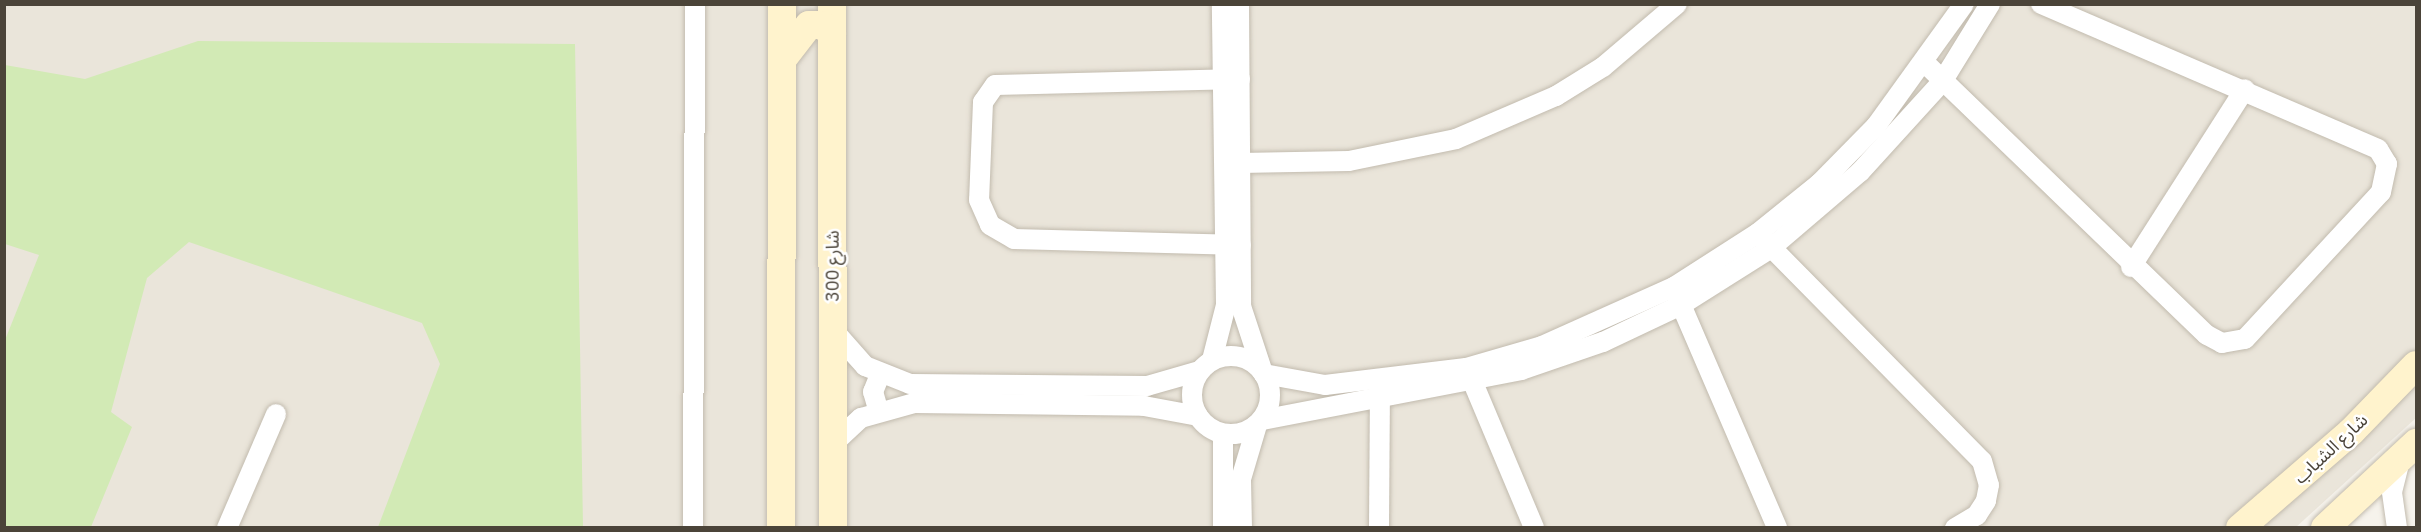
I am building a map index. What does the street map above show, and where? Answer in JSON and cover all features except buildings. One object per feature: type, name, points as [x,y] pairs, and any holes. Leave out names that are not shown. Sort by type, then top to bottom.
[{"type":"street","points":[[693,528],[696,4]]},
{"type":"street","points":[[781,528],[782,4]]},
{"type":"street","name":"شارع 300","points":[[832,4],[833,528]]},
{"type":"street","points":[[1198,416],[1191,398],[1225,320],[1240,163],[1222,4]]},
{"type":"street","points":[[1239,4],[1231,79],[1233,245],[1241,306],[1270,392],[1241,479],[1242,528]]},
{"type":"street","points":[[1240,163],[1349,162],[1456,139],[1565,90],[1620,54],[1677,4]]},
{"type":"street","points":[[1765,240],[1861,141],[1926,64],[1964,4]]},
{"type":"street","points":[[834,443],[878,409],[914,403],[1144,406],[1198,416],[1223,434],[1241,433],[1259,422],[1380,389],[1470,375],[1678,296],[1765,240],[1860,172],[1942,82],[1990,4]]},
{"type":"street","points":[[1926,64],[2131,267],[2207,335],[2234,343],[2254,330],[2381,192],[2387,164],[2378,149],[2245,89],[2041,4]]},
{"type":"street","points":[[782,60],[809,25],[822,25],[832,33]]},
{"type":"street","points":[[1231,79],[995,85],[983,102],[979,200],[990,225],[1014,239],[1233,245]]},
{"type":"street","points":[[2131,267],[2245,89]]},
{"type":"street","points":[[1765,240],[1982,461],[1989,485],[1986,501],[1977,515],[1955,528]]},
{"type":"street","points":[[1678,296],[1778,528]]},
{"type":"street","points":[[834,331],[848,351],[879,375],[910,384],[1147,386],[1240,357],[1263,373],[1304,385],[1380,389]]},
{"type":"street","name":"شارع الشباب","points":[[2240,528],[2351,432],[2416,365]]},
{"type":"street","points":[[878,409],[873,392],[879,375]]},
{"type":"street","points":[[1470,375],[1534,528]]},
{"type":"street","points":[[1379,528],[1380,389]]},
{"type":"street","points":[[228,528],[276,414]]},
{"type":"street","points":[[1223,434],[1223,528]]},
{"type":"street","points":[[2325,528],[2408,451]]},
{"type":"street","points":[[2397,528],[2392,492],[2408,451]]},
{"type":"shaded area","points":[[4,5],[2416,5],[2416,418],[2295,528],[5,527]]},
{"type":"green space","points":[[198,41],[575,44],[583,527],[378,527],[440,364],[422,323],[189,242],[147,278],[111,412],[132,427],[91,527],[5,527],[5,340],[39,255],[5,244],[5,65],[85,79]]}]
